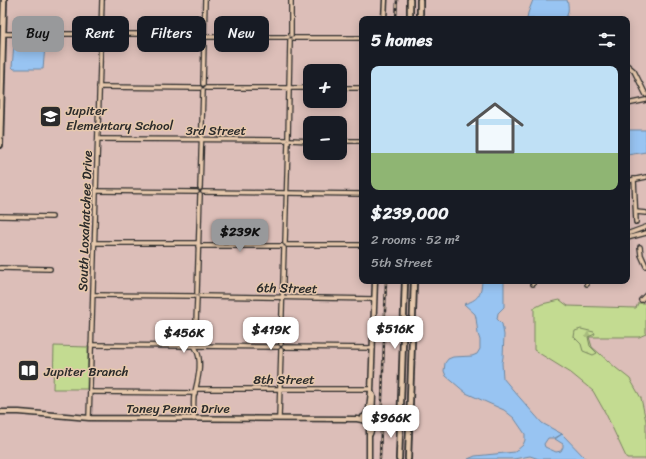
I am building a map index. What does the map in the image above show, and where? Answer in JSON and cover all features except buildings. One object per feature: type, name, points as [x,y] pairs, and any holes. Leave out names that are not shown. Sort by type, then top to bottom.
[{"type":"main road","points":[[0,145],[4,0]]},
{"type":"main road","points":[[410,0],[410,16]]},
{"type":"main road","points":[[420,0],[420,16]]},
{"type":"main road","points":[[399,459],[405,284]]},
{"type":"main road","points":[[408,459],[414,284]]},
{"type":"street","name":"South Loxahatchee Drive","points":[[102,0],[102,16]]},
{"type":"street","points":[[205,0],[205,16]]},
{"type":"street","points":[[91,345],[279,349],[282,346],[282,298],[288,140],[291,0]]},
{"type":"street","points":[[384,0],[384,16]]},
{"type":"street","points":[[3,34],[72,34]]},
{"type":"street","points":[[206,36],[359,38]]},
{"type":"street","name":"South Loxahatchee Drive","points":[[89,418],[100,52]]},
{"type":"street","points":[[194,419],[194,396],[198,378],[199,356],[195,347],[200,193],[202,189],[200,188],[203,89],[206,85],[203,84],[204,52]]},
{"type":"street","points":[[630,68],[634,72],[646,95]]},
{"type":"street","points":[[99,87],[203,89],[303,88]]},
{"type":"street","points":[[347,88],[359,88]]},
{"type":"street","points":[[630,103],[646,100]]},
{"type":"street","name":"3rd Street","points":[[98,139],[303,140]]},
{"type":"street","points":[[347,141],[359,141]]},
{"type":"street","points":[[630,180],[646,177]]},
{"type":"street","points":[[634,179],[636,222]]},
{"type":"street","points":[[96,191],[359,194]]},
{"type":"street","points":[[636,212],[646,212]]},
{"type":"street","points":[[0,216],[52,217]]},
{"type":"street","points":[[630,233],[646,227]]},
{"type":"street","points":[[630,237],[646,233]]},
{"type":"street","points":[[94,243],[359,245]]},
{"type":"street","points":[[640,247],[641,255],[646,266]]},
{"type":"street","points":[[0,268],[50,269]]},
{"type":"street","points":[[365,416],[369,409],[371,390],[375,284]]},
{"type":"street","name":"6th Street","points":[[92,295],[374,299]]},
{"type":"street","points":[[642,300],[646,295]]},
{"type":"street","points":[[282,346],[373,348]]},
{"type":"street","points":[[279,349],[279,418]]},
{"type":"street","name":"8th Street","points":[[90,392],[280,389],[371,390]]},
{"type":"street","points":[[371,390],[373,396],[372,416]]},
{"type":"street","name":"Toney Penna Drive","points":[[0,412],[19,412],[89,418],[357,418],[372,416],[382,418],[410,419]]},
{"type":"street","name":"Toney Penna Drive","points":[[357,418],[369,421],[382,418]]},
{"type":"street","points":[[369,459],[370,435],[376,420]]},
{"type":"street","points":[[369,421],[368,430],[370,435]]},
{"type":"green space","points":[[560,300],[568,306],[636,308],[638,303],[646,303],[646,334],[639,337],[589,337],[592,347],[630,379],[641,398],[646,421],[646,459],[627,459],[606,414],[593,391],[571,373],[534,350],[534,308],[542,304]]},
{"type":"green space","points":[[581,329],[594,332],[595,334],[588,337],[590,346],[597,353],[593,355],[583,351],[581,344],[574,337],[575,331]]},
{"type":"green space","points":[[54,346],[88,347],[87,389],[53,389]]},
{"type":"water","points":[[533,0],[567,0],[568,10],[566,16],[528,16]]},
{"type":"water","points":[[13,52],[44,52],[43,69],[14,69],[12,67]]},
{"type":"water","points":[[630,130],[646,130],[646,152],[630,155]]},
{"type":"water","points":[[482,284],[504,284],[504,307],[498,313],[497,319],[502,324],[504,335],[502,363],[503,378],[542,423],[562,434],[586,459],[539,459],[530,456],[514,459],[468,459],[475,456],[515,452],[523,445],[525,440],[525,434],[514,418],[504,410],[466,393],[446,376],[444,371],[445,363],[448,359],[453,357],[472,356],[477,354],[480,349],[480,340],[475,314],[464,304],[476,299],[481,290]],"holes":[[[562,434],[555,439],[563,444],[561,451],[556,452],[545,447],[544,444],[548,438],[555,438]]]},
{"type":"railway","points":[[396,16],[397,0]]},
{"type":"railway","points":[[380,459],[386,284]]},
{"type":"place","name":"Jupiter Elementary School","points":[[50,117]]},
{"type":"place","name":"Jupiter Branch","points":[[29,371]]}]
